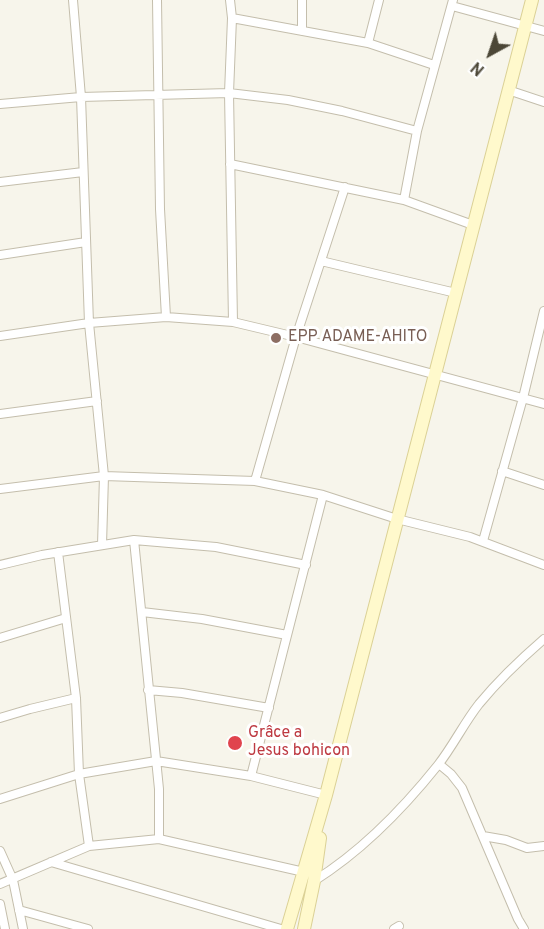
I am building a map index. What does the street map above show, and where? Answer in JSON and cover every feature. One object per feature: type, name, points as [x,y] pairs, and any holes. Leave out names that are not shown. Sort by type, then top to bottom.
[{"type":"main road","points":[[287,929],[326,795],[532,0]]},
{"type":"main road","points":[[304,929],[314,881],[326,795]]},
{"type":"street","points":[[74,0],[81,97],[89,323],[104,476],[102,545]]},
{"type":"street","points":[[157,0],[160,209],[166,317]]},
{"type":"street","points":[[230,0],[232,18],[229,93],[233,322]]},
{"type":"street","points":[[302,0],[302,31]]},
{"type":"street","points":[[368,43],[379,0]]},
{"type":"street","points":[[404,200],[417,131],[453,3],[544,31]]},
{"type":"street","points":[[232,18],[368,43],[434,65]]},
{"type":"street","points":[[508,90],[544,102]]},
{"type":"street","points":[[0,104],[81,97],[229,93],[288,100],[342,111],[417,131]]},
{"type":"street","points":[[230,164],[404,200],[473,225]]},
{"type":"street","points":[[0,182],[83,172]]},
{"type":"street","points":[[255,481],[296,337],[345,187]]},
{"type":"street","points":[[0,255],[86,242]]},
{"type":"street","points":[[321,261],[456,293]]},
{"type":"street","points":[[483,541],[523,398],[544,311]]},
{"type":"street","points":[[0,336],[89,323],[166,317],[233,322],[544,404]]},
{"type":"street","points":[[0,414],[97,401]]},
{"type":"street","points":[[502,471],[544,485]]},
{"type":"street","points":[[0,489],[104,476],[255,481],[323,495],[397,519],[483,541],[544,565]]},
{"type":"street","points":[[251,776],[323,495]]},
{"type":"street","points":[[134,540],[159,789],[159,839]]},
{"type":"street","points":[[0,565],[58,552],[134,540],[216,547],[306,564]]},
{"type":"street","points":[[58,552],[76,698],[79,774],[89,846]]},
{"type":"street","points":[[142,612],[202,619],[287,635]]},
{"type":"street","points":[[0,638],[66,618]]},
{"type":"street","points":[[314,881],[340,865],[382,830],[439,764],[457,733],[480,702],[544,639]]},
{"type":"street","points":[[148,690],[201,695],[269,708]]},
{"type":"street","points":[[0,718],[76,698]]},
{"type":"street","points":[[0,799],[79,774],[156,761],[251,776],[326,795]]},
{"type":"street","points":[[439,764],[462,788],[524,929]]},
{"type":"street","points":[[483,836],[506,840],[527,848],[544,846]]},
{"type":"street","points":[[0,884],[14,880],[89,846],[159,839],[304,872]]},
{"type":"street","points":[[0,851],[14,880],[23,929]]},
{"type":"street","points":[[51,862],[281,929]]},
{"type":"street","points":[[0,904],[5,929]]},
{"type":"street","points":[[19,910],[88,929]]},
{"type":"place","name":"EPP ADAME-AHITO","points":[[276,338]]},
{"type":"place","name":"Grâce a Jesus bohicon","points":[[235,743]]}]
